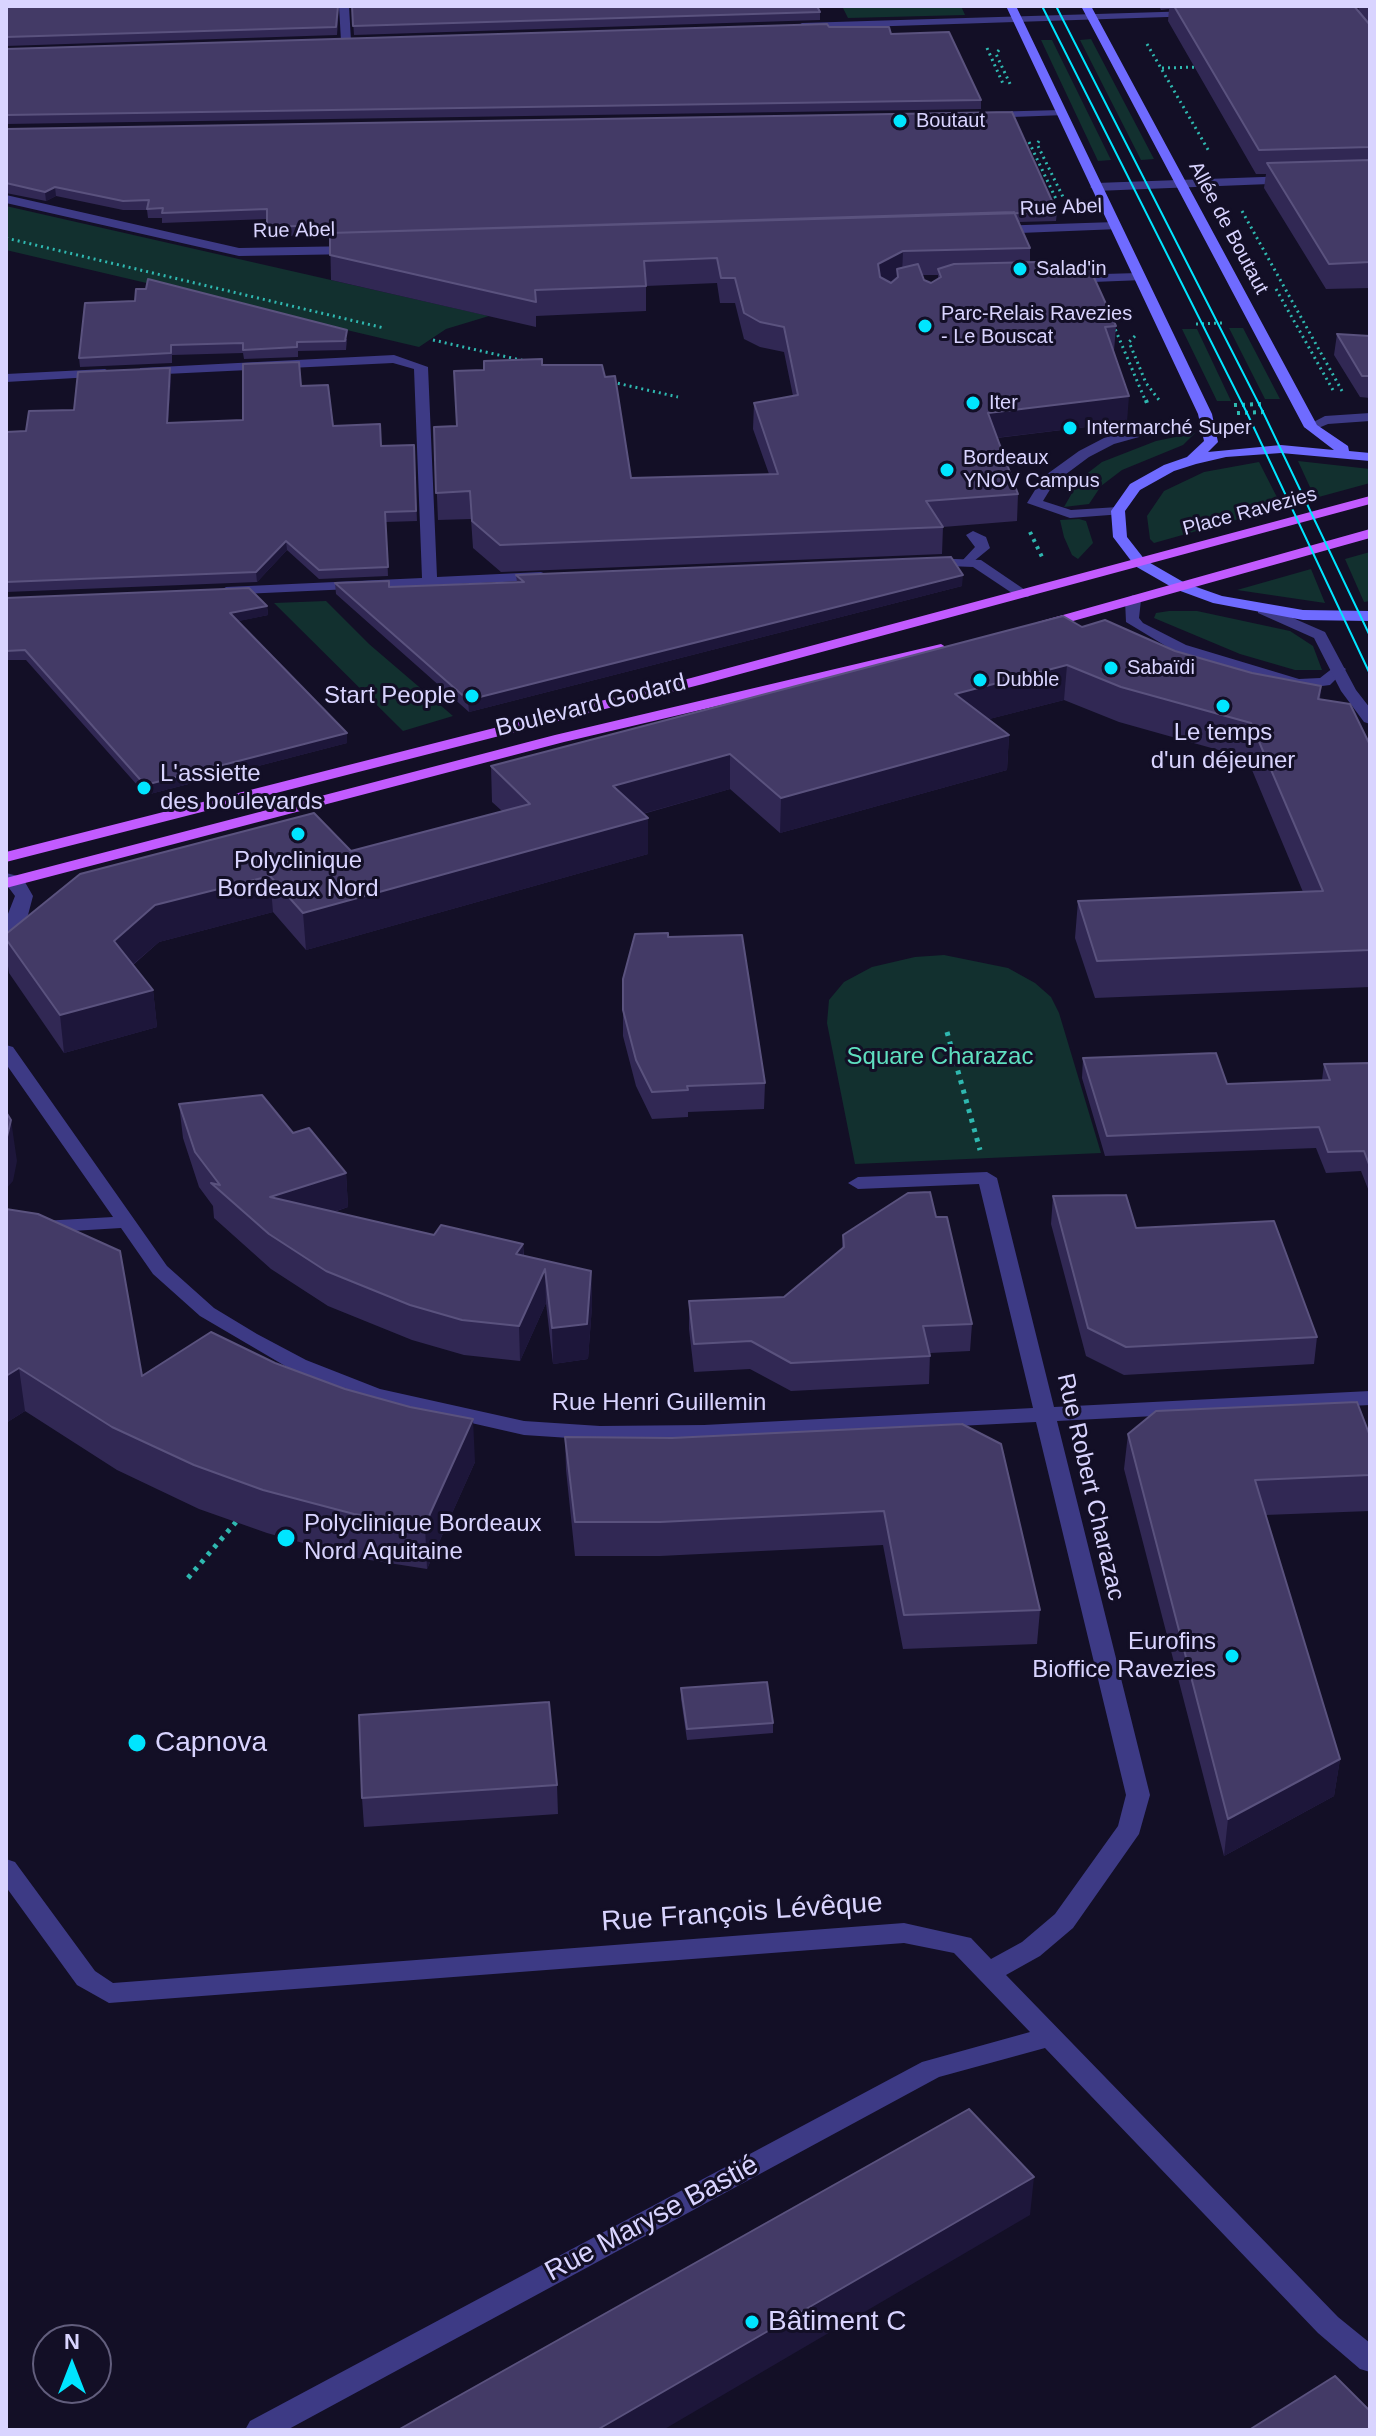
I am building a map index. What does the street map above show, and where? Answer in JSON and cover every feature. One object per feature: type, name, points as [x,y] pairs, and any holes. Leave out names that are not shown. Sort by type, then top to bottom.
[{"type":"main road","points":[[1011,6],[1205,414],[1211,442],[1192,460]]},
{"type":"main road","name":"Allée de Boutaut","points":[[1090,12],[1311,427],[1351,454]]},
{"type":"main road","name":"Place Ravezies","points":[[1118,511],[1135,487],[1169,468],[1192,460],[1273,449],[1370,457]]},
{"type":"main road","name":"Place Ravezies","points":[[1140,563],[1370,500]]},
{"type":"main road","points":[[1118,511],[1120,537],[1140,563],[1180,586],[1218,600],[1263,610],[1303,615],[1370,616]]},
{"type":"main road","points":[[1029,629],[1370,533]]},
{"type":"main road","name":"Boulevard Godard","points":[[6,857],[681,685],[1140,563]]},
{"type":"main road","name":"Boulevard Godard","points":[[9,881],[561,738],[952,647]]},
{"type":"street","points":[[344,6],[346,41]]},
{"type":"street","points":[[786,27],[1017,19],[1090,12],[1203,14]]},
{"type":"street","points":[[331,42],[362,41]]},
{"type":"street","points":[[971,115],[1061,113]]},
{"type":"street","points":[[1096,187],[1311,179]]},
{"type":"street","name":"Rue Abel","points":[[6,199],[239,252],[376,250]]},
{"type":"street","name":"Rue Abel","points":[[974,231],[1115,226]]},
{"type":"street","points":[[1050,280],[1139,277]]},
{"type":"street","points":[[131,372],[394,359],[421,367],[430,581]]},
{"type":"street","points":[[6,378],[116,373]]},
{"type":"street","points":[[1311,427],[1336,418],[1370,417]]},
{"type":"street","points":[[1118,511],[1070,514],[1034,503],[1048,480],[1084,454],[1109,441],[1170,424]]},
{"type":"street","points":[[968,562],[983,548],[981,540],[973,535]]},
{"type":"street","points":[[904,563],[968,562],[992,570],[1023,594]]},
{"type":"street","points":[[211,593],[559,576]]},
{"type":"street","points":[[1133,600],[1131,619],[1138,626],[1180,648],[1247,671],[1299,684],[1324,682],[1338,669]]},
{"type":"street","points":[[1263,610],[1301,624],[1320,635],[1370,719]]},
{"type":"street","points":[[6,930],[19,915],[24,896],[9,881]]},
{"type":"street","name":"Rue Henri Guillemin","points":[[6,1051],[160,1270],[207,1312],[250,1339],[299,1365],[374,1394],[469,1418],[524,1428],[615,1433],[704,1432],[1370,1398]]},
{"type":"street","points":[[858,1183],[987,1178]]},
{"type":"street","name":"Rue Robert Charazac","points":[[987,1178],[1138,1795],[1130,1828],[1064,1921],[1031,1949],[990,1972]]},
{"type":"street","points":[[6,1229],[126,1222]]},
{"type":"street","name":"Rue François Lévêque","points":[[6,1868],[86,1978],[109,1993],[904,1933],[962,1945],[1053,2036],[1328,2325],[1370,2360]]},
{"type":"street","name":"Rue Maryse Bastié","points":[[260,2430],[931,2069],[1053,2036]]},
{"type":"path","points":[[1142,36],[1349,402]]},
{"type":"path","points":[[1161,68],[1206,67]]},
{"type":"path","points":[[6,238],[397,331]]},
{"type":"path","points":[[1114,327],[1303,320]]},
{"type":"path","points":[[431,339],[427,338],[531,363]]},
{"type":"path","points":[[604,380],[678,397]]},
{"type":"path","points":[[1205,414],[1302,411]]},
{"type":"path","points":[[947,1032],[987,1178]]},
{"type":"path","points":[[188,1578],[236,1522]]},
{"type":"green space","points":[[842,6],[961,6],[965,15],[848,18]]},
{"type":"green space","points":[[1091,39],[1154,159],[1141,160],[1080,40]]},
{"type":"green space","points":[[1041,40],[1052,40],[1111,160],[1098,161]]},
{"type":"green space","points":[[6,206],[489,316],[446,329],[419,347],[6,250]]},
{"type":"green space","points":[[1229,328],[1243,328],[1280,399],[1265,399]]},
{"type":"green space","points":[[1182,329],[1197,329],[1231,401],[1217,401]]},
{"type":"green space","points":[[1195,433],[1183,445],[1122,470],[1101,486],[1089,504],[1064,507],[1080,479],[1102,462],[1156,441]]},
{"type":"green space","points":[[1298,461],[1370,469],[1370,483],[1315,498]]},
{"type":"green space","points":[[1259,462],[1282,507],[1154,543],[1150,539],[1147,516],[1164,491],[1204,472]]},
{"type":"green space","points":[[1060,520],[1086,521],[1093,543],[1078,559],[1072,555]]},
{"type":"green space","points":[[1370,552],[1370,601],[1364,602],[1345,559]]},
{"type":"green space","points":[[1311,569],[1325,603],[1237,590]]},
{"type":"green space","points":[[326,601],[369,644],[453,716],[403,731],[274,603]]},
{"type":"green space","points":[[1197,611],[1290,631],[1313,646],[1322,670],[1295,670],[1240,654],[1154,618],[1156,613]]},
{"type":"green space","name":"Square Charazac","points":[[944,955],[1008,968],[1035,983],[1051,997],[1059,1013],[1101,1153],[855,1164],[827,1023],[829,1000],[844,982],[872,967],[915,957]]},
{"type":"building","points":[[6,6],[338,6],[336,27],[6,37]]},
{"type":"building","points":[[352,6],[817,6],[820,12],[353,26]]},
{"type":"building","points":[[1174,6],[1354,6],[1370,25],[1370,147],[1259,150]]},
{"type":"building","points":[[827,24],[829,27],[889,27],[891,34],[949,32],[981,100],[6,115],[6,49]]},
{"type":"building","points":[[1012,112],[1057,212],[330,233],[330,225],[267,227],[267,209],[162,213],[163,208],[147,209],[149,200],[123,201],[55,187],[45,192],[6,183],[6,129]]},
{"type":"building","points":[[1370,160],[1370,262],[1329,264],[1267,163]]},
{"type":"building","points":[[1014,212],[1030,248],[903,251],[878,264],[880,277],[891,283],[898,277],[897,269],[918,264],[924,280],[931,283],[941,277],[938,269],[954,264],[1036,262],[1041,273],[1091,271],[1116,326],[1105,327],[1129,396],[988,413],[1018,494],[926,501],[943,527],[500,545],[472,521],[470,491],[436,493],[434,427],[457,426],[454,371],[484,370],[484,361],[542,359],[542,365],[602,365],[605,377],[615,376],[631,478],[778,474],[754,403],[798,395],[784,327],[760,322],[744,313],[735,278],[721,278],[717,258],[644,261],[646,286],[535,290],[536,302],[330,255],[330,233]]},
{"type":"building","points":[[148,279],[347,330],[345,341],[297,342],[297,347],[243,350],[243,343],[171,345],[171,353],[79,358],[85,303],[135,301],[136,289],[146,289]]},
{"type":"building","points":[[1337,334],[1370,336],[1370,376],[1362,376]]},
{"type":"building","points":[[299,362],[301,386],[328,385],[333,426],[380,424],[381,446],[414,445],[416,511],[385,512],[388,567],[319,570],[286,541],[256,572],[6,582],[6,432],[26,431],[29,411],[74,410],[78,372],[170,368],[167,423],[243,420],[243,364]]},
{"type":"building","points":[[951,557],[963,575],[468,700],[335,583],[389,581],[389,587],[524,582],[516,575]]},
{"type":"building","points":[[249,588],[267,606],[230,613],[347,733],[145,785],[25,650],[6,651],[6,598]]},
{"type":"building","points":[[1063,616],[1082,627],[1105,620],[1175,651],[1252,673],[1321,686],[1318,699],[1350,704],[1370,745],[1370,950],[1097,961],[1078,901],[1323,891],[1251,723],[1121,687],[1067,665],[955,694],[1009,735],[781,798],[730,754],[613,786],[648,818],[303,913],[270,876],[155,905],[114,941],[153,990],[60,1015],[6,939],[6,934],[80,874],[314,813],[351,851],[530,804],[491,766]]},
{"type":"building","points":[[668,933],[668,937],[742,935],[765,1083],[687,1086],[688,1090],[652,1092],[636,1060],[623,1010],[623,979],[635,934]]},
{"type":"building","points":[[1216,1053],[1227,1084],[1330,1080],[1324,1064],[1370,1063],[1370,1167],[1364,1151],[1328,1152],[1319,1127],[1107,1136],[1083,1058]]},
{"type":"building","points":[[262,1095],[293,1133],[309,1128],[346,1173],[270,1197],[434,1235],[441,1225],[523,1244],[516,1254],[591,1271],[587,1324],[552,1328],[545,1269],[519,1326],[462,1320],[410,1305],[326,1271],[269,1234],[211,1183],[220,1185],[195,1152],[179,1104]]},
{"type":"building","points":[[6,1112],[11,1120],[6,1141]]},
{"type":"building","points":[[930,1192],[936,1217],[947,1217],[972,1324],[923,1326],[930,1356],[791,1363],[751,1341],[694,1344],[689,1301],[784,1297],[844,1247],[843,1235],[908,1193]]},
{"type":"building","points":[[1126,1195],[1136,1228],[1274,1221],[1317,1337],[1126,1347],[1088,1328],[1053,1196]]},
{"type":"building","points":[[6,1209],[38,1214],[120,1251],[142,1376],[211,1332],[275,1363],[345,1389],[410,1407],[473,1419],[425,1525],[354,1514],[263,1490],[194,1465],[112,1427],[19,1368],[6,1376]]},
{"type":"building","name":"Eurofins Bioffice Ravezies","points":[[1357,1402],[1370,1436],[1370,1475],[1255,1480],[1340,1759],[1228,1819],[1128,1434],[1156,1411]]},
{"type":"building","points":[[962,1424],[1001,1444],[1040,1610],[904,1615],[884,1511],[660,1522],[575,1522],[565,1437],[672,1438]]},
{"type":"building","points":[[767,1682],[773,1723],[687,1729],[681,1688]]},
{"type":"building","points":[[549,1702],[557,1785],[362,1798],[359,1715]]},
{"type":"building","points":[[969,2109],[1034,2177],[597,2430],[398,2430]]},
{"type":"building","points":[[1335,2376],[1370,2411],[1370,2430],[1249,2430]]},
{"type":"tram line","points":[[1042,6],[1247,413],[1370,674]]},
{"type":"tram line","points":[[1056,6],[1263,412],[1370,636]]},
{"type":"place","name":"Boutaut","points":[[900,121]]},
{"type":"place","name":"Salad'in","points":[[1020,269]]},
{"type":"place","name":"Parc-Relais Ravezies - Le Bouscat","points":[[925,326]]},
{"type":"place","name":"Iter","points":[[973,403]]},
{"type":"place","name":"Intermarché Super","points":[[1070,428]]},
{"type":"place","name":"Bordeaux YNOV Campus","points":[[947,470]]},
{"type":"place","name":"Sabaïdi","points":[[1111,668]]},
{"type":"place","name":"Dubble","points":[[980,680]]},
{"type":"place","name":"Start People","points":[[472,696]]},
{"type":"place","name":"Le temps d'un déjeuner","points":[[1223,706]]},
{"type":"place","name":"L'assiette des boulevards","points":[[144,788]]},
{"type":"place","name":"Polyclinique Bordeaux Nord","points":[[298,834]]},
{"type":"place","name":"Polyclinique Bordeaux Nord Aquitaine","points":[[286,1538]]},
{"type":"place","name":"Eurofins Bioffice Ravezies","points":[[1232,1656]]},
{"type":"place","name":"Capnova","points":[[137,1743]]},
{"type":"place","name":"Bâtiment C","points":[[752,2322]]}]
